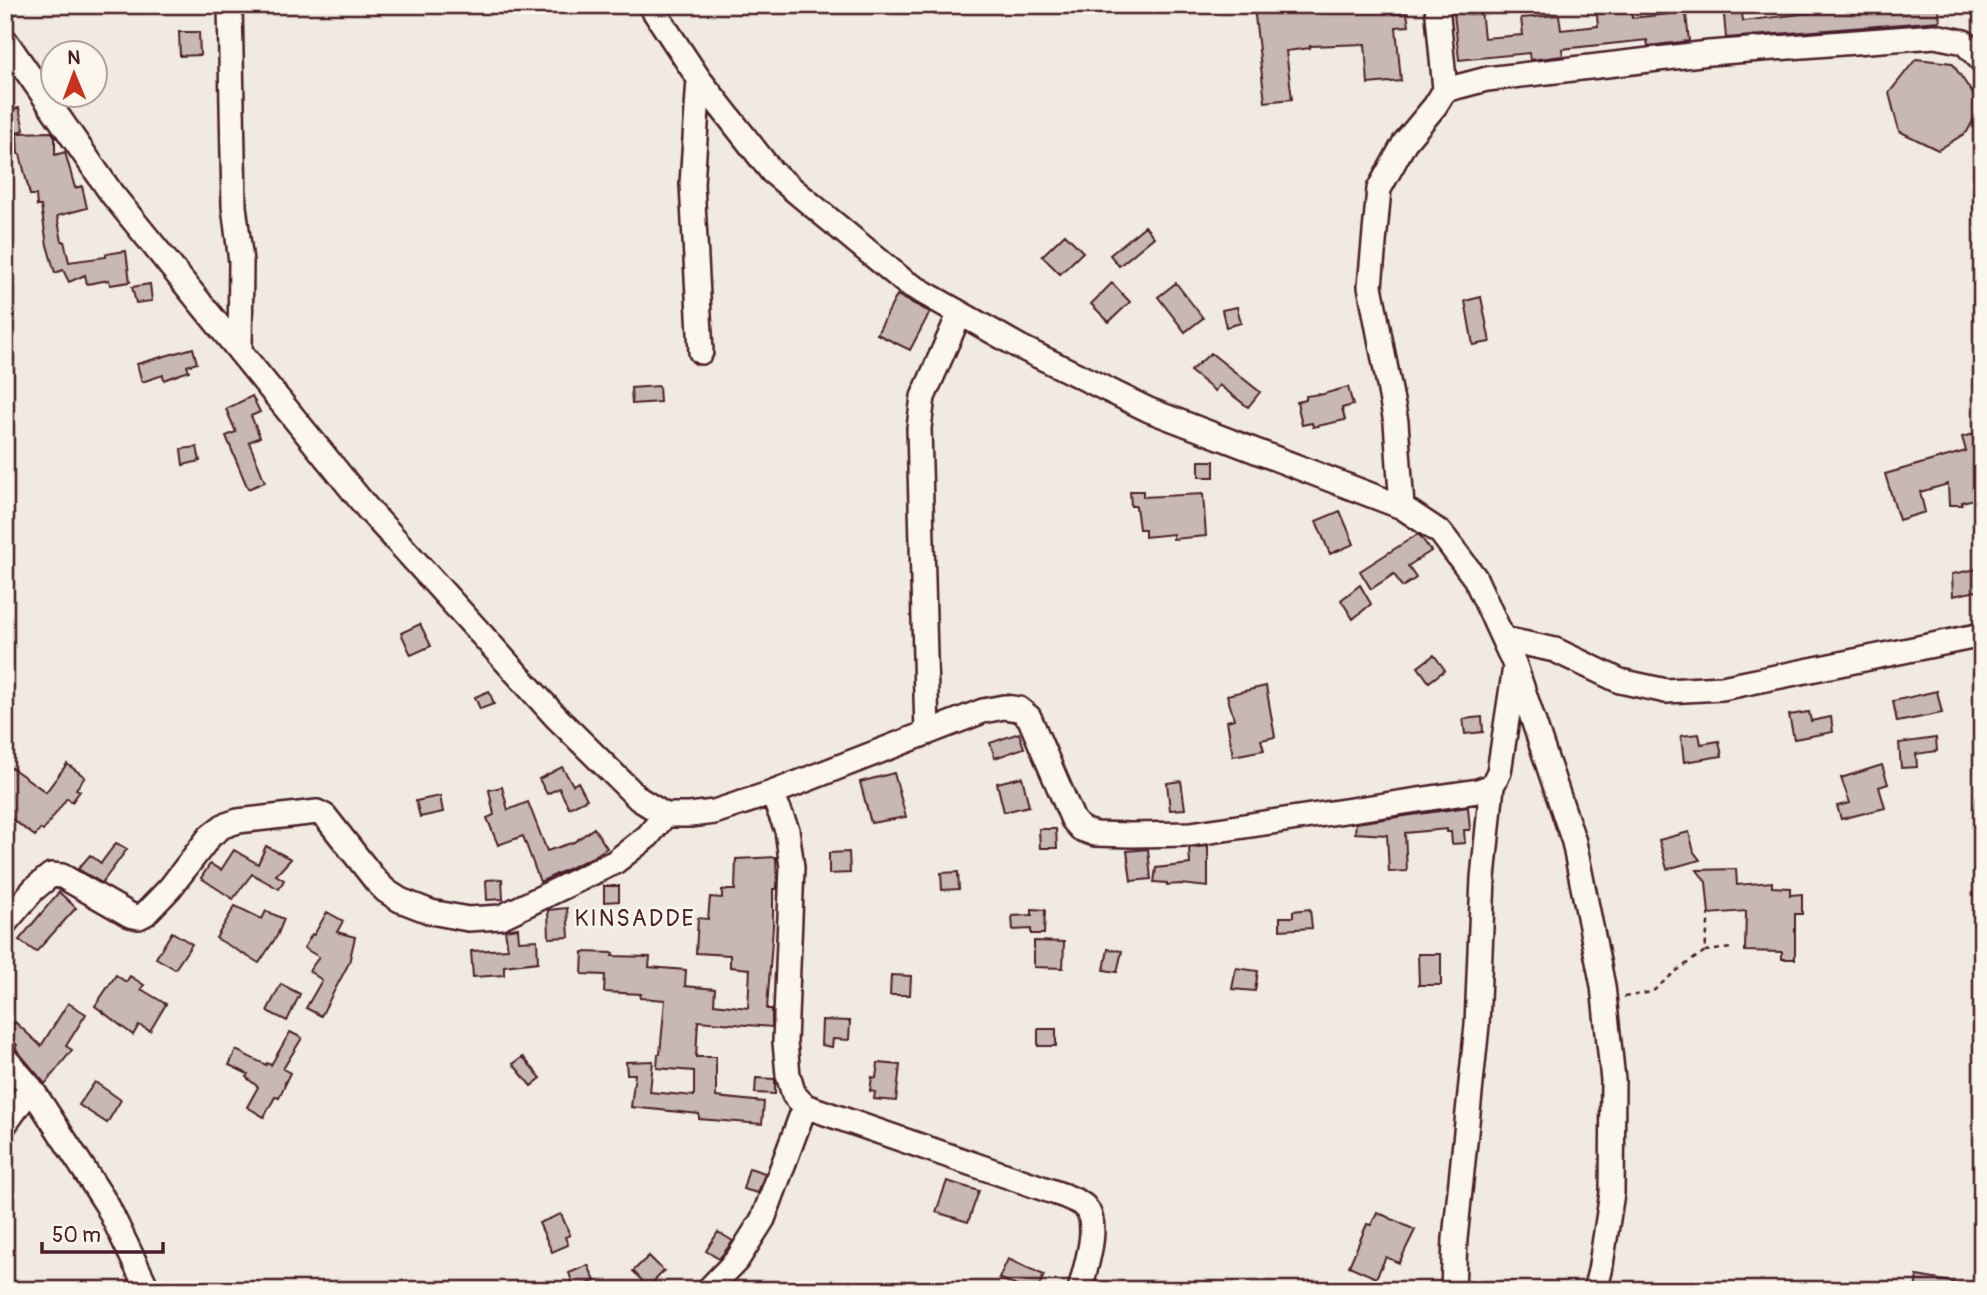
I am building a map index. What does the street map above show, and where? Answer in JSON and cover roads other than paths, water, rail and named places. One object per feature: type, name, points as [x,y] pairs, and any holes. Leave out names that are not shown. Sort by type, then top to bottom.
[{"type":"street","points":[[230,5],[234,206],[241,262],[240,352]]},
{"type":"street","points":[[650,5],[699,79],[772,172],[905,282],[1020,346],[1149,410],[1402,507],[1441,533],[1475,578],[1514,663],[1574,842],[1603,986],[1613,1080],[1612,1193],[1595,1290]]},
{"type":"street","points":[[1402,507],[1396,422],[1370,286],[1379,189],[1405,142],[1445,90],[1437,5]]},
{"type":"street","points":[[1445,90],[1487,79],[1709,53],[1935,36],[1964,42],[1982,61]]},
{"type":"street","points":[[5,40],[112,194],[367,508],[556,717],[639,799],[665,815],[714,812],[772,793],[984,711],[1004,707],[1020,709],[1028,717],[1073,820],[1081,829],[1095,834],[1191,834],[1478,791],[1492,786]]},
{"type":"street","points":[[699,79],[692,184],[701,352]]},
{"type":"street","points":[[927,733],[919,428],[923,397],[960,313]]},
{"type":"street","points":[[1504,639],[1555,650],[1620,681],[1666,691],[1722,688],[1982,635]]},
{"type":"street","points":[[1453,1290],[1455,1239],[1477,1025],[1483,878],[1492,786],[1499,772],[1503,751],[1514,663]]},
{"type":"street","points":[[772,793],[788,830],[792,867],[785,1042],[788,1074],[794,1095],[805,1106],[1065,1196],[1084,1205],[1092,1218],[1093,1230],[1080,1290]]},
{"type":"street","points":[[5,923],[34,889],[51,876],[62,876],[130,915],[139,917],[162,897],[210,836],[223,826],[238,821],[317,812],[325,816],[376,881],[400,900],[431,912],[468,919],[502,917],[615,862],[648,836],[665,815]]},
{"type":"street","points":[[5,1058],[31,1088],[107,1205],[148,1290]]},
{"type":"street","points":[[5,1124],[31,1088]]},
{"type":"street","points":[[708,1290],[737,1260],[763,1219],[805,1106]]},
{"type":"district","name":"KINSADDE","points":[[635,918]]}]
